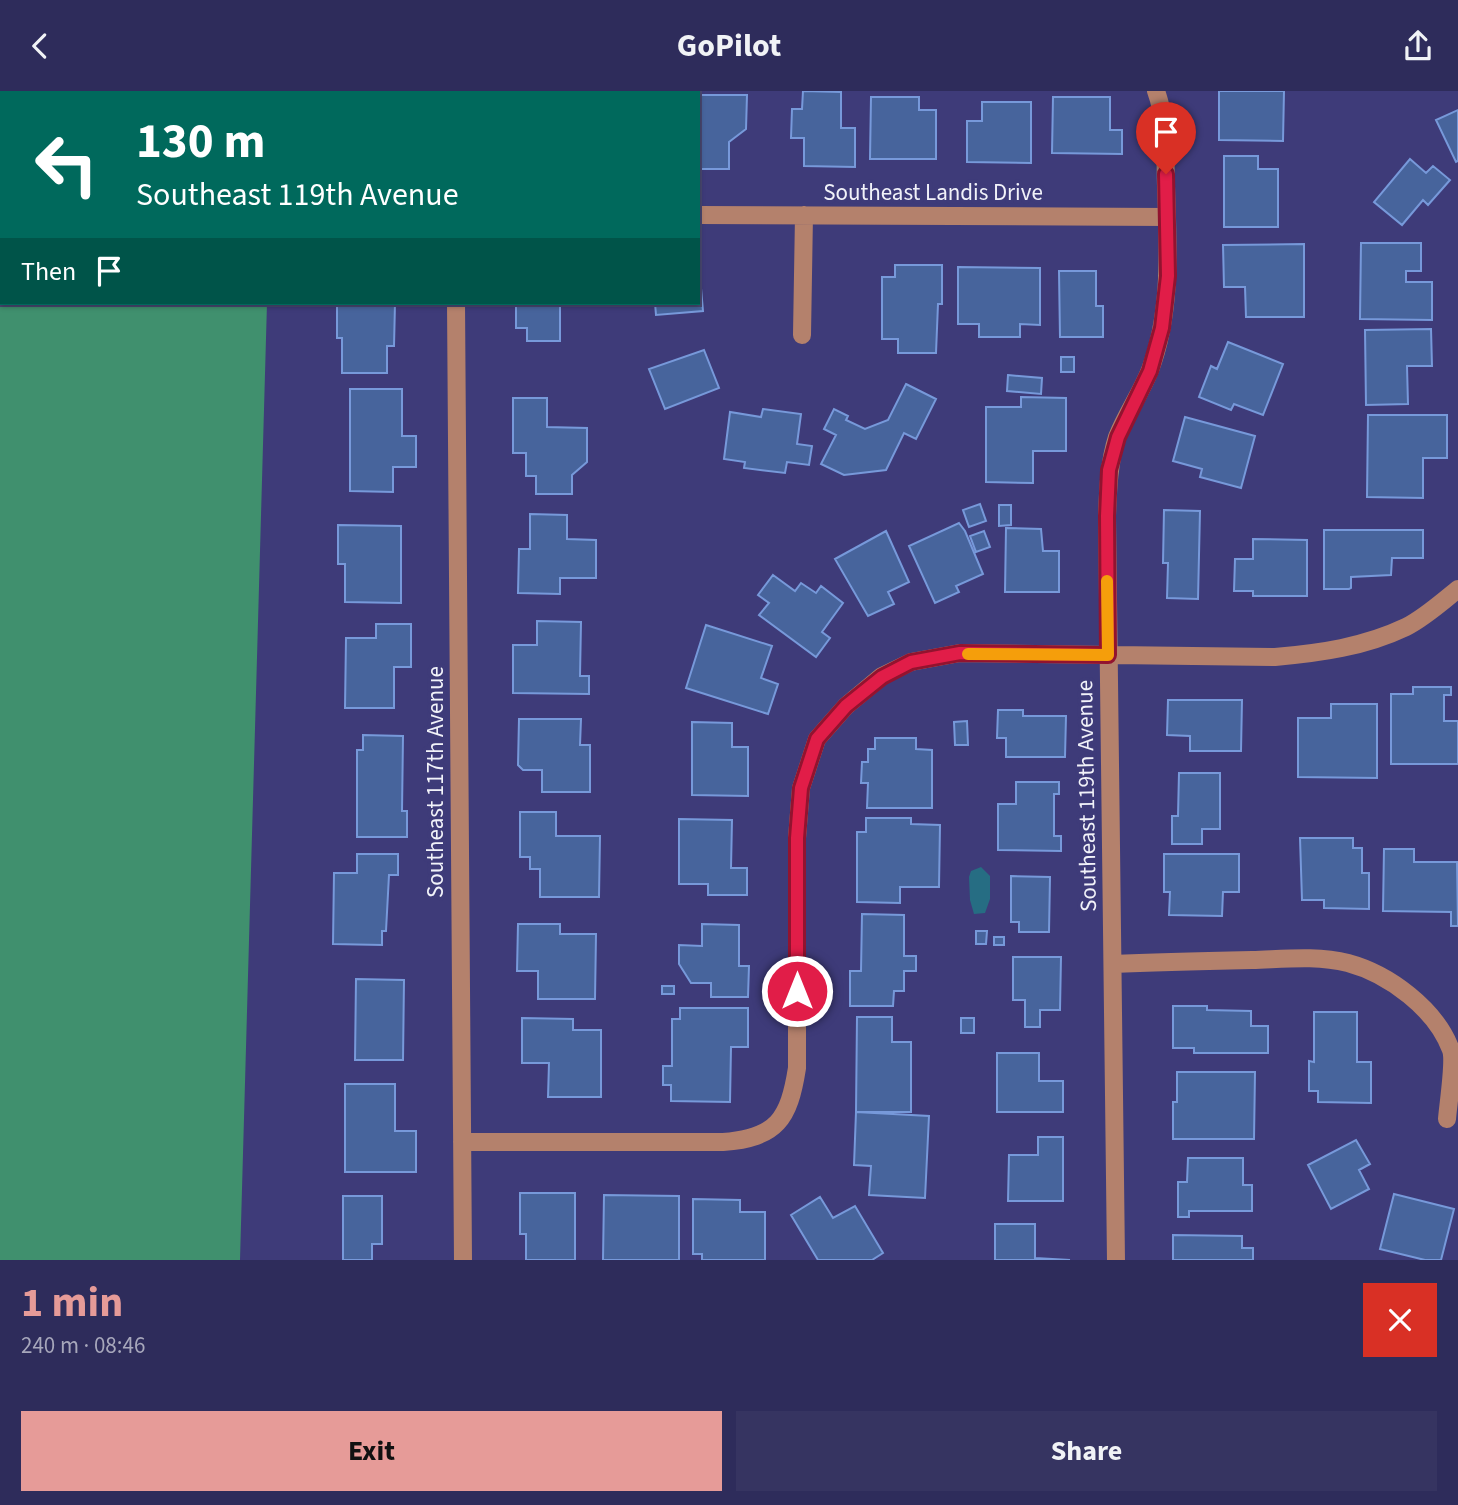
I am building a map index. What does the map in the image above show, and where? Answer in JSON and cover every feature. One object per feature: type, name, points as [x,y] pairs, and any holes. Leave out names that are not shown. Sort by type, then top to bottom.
[{"type":"street","name":"Southeast 119th Avenue","points":[[1116,1260],[1107,516],[1109,470],[1118,437],[1150,371],[1162,328],[1168,276],[1164,130],[1156,91]]},
{"type":"street","name":"Southeast Landis Drive","points":[[700,215],[1167,217]]},
{"type":"street","points":[[802,335],[804,215]]},
{"type":"street","name":"Southeast 117th Avenue","points":[[456,305],[463,1260]]},
{"type":"street","points":[[462,1142],[723,1142],[750,1140],[775,1126],[793,1097],[797,1067],[797,838],[801,788],[817,739],[846,706],[882,677],[911,662],[960,653],[1275,657],[1322,653],[1364,644],[1408,626],[1458,589]]},
{"type":"street","points":[[1114,964],[1315,958],[1349,963],[1383,978],[1404,991],[1423,1008],[1452,1052],[1447,1119]]},
{"type":"green space","points":[[0,305],[267,305],[240,1260],[0,1260]]},
{"type":"water","points":[[981,867],[990,876],[990,899],[985,913],[974,914],[969,877],[971,871]]},
{"type":"building","points":[[803,91],[841,92],[841,128],[855,128],[855,167],[804,166],[804,138],[791,138],[792,109],[802,109]]},
{"type":"building","points":[[1219,91],[1284,91],[1283,141],[1219,140]]},
{"type":"building","points":[[700,95],[747,95],[746,129],[729,142],[729,169],[700,169]]},
{"type":"building","points":[[871,97],[919,97],[919,110],[936,110],[936,159],[870,159]]},
{"type":"building","points":[[1053,97],[1110,97],[1110,130],[1122,130],[1122,154],[1052,153]]},
{"type":"building","points":[[982,102],[1031,102],[1031,163],[967,162],[967,121],[982,121]]},
{"type":"building","points":[[1458,110],[1458,161],[1456,162],[1436,120]]},
{"type":"building","points":[[1224,156],[1258,156],[1258,169],[1278,169],[1278,227],[1224,227]]},
{"type":"building","points":[[1410,159],[1426,173],[1433,166],[1450,180],[1428,205],[1423,200],[1402,225],[1374,202]]},
{"type":"building","points":[[1361,243],[1421,243],[1421,271],[1406,271],[1406,282],[1432,282],[1432,320],[1360,319]]},
{"type":"building","points":[[1304,244],[1304,317],[1246,317],[1245,287],[1224,287],[1223,245]]},
{"type":"building","points":[[895,265],[942,265],[942,304],[938,304],[936,353],[898,353],[898,339],[882,339],[882,277],[895,277]]},
{"type":"building","points":[[958,267],[1040,268],[1040,325],[1020,324],[1020,337],[979,337],[979,324],[958,324]]},
{"type":"building","points":[[1059,271],[1096,271],[1096,306],[1103,306],[1103,337],[1060,337]]},
{"type":"building","points":[[700,276],[703,311],[656,315],[655,305],[700,305]]},
{"type":"building","points":[[337,305],[395,305],[394,346],[387,346],[387,373],[342,373],[342,338],[337,338]]},
{"type":"building","points":[[516,305],[560,305],[560,341],[527,341],[527,328],[516,328]]},
{"type":"building","points":[[1431,329],[1432,366],[1407,366],[1408,404],[1366,405],[1365,330]]},
{"type":"building","points":[[1228,342],[1283,364],[1263,415],[1234,404],[1231,410],[1199,397],[1211,366],[1217,369]]},
{"type":"building","points":[[704,350],[719,388],[665,409],[649,369]]},
{"type":"building","points":[[1061,357],[1074,357],[1074,372],[1061,372]]},
{"type":"building","points":[[1008,375],[1042,378],[1041,394],[1007,391]]},
{"type":"building","points":[[906,384],[936,399],[916,439],[904,433],[886,470],[844,475],[821,464],[836,435],[824,429],[834,409],[848,416],[846,420],[865,429],[888,420]]},
{"type":"building","points":[[350,389],[402,389],[402,436],[416,436],[416,467],[393,467],[393,492],[350,491]]},
{"type":"building","points":[[1021,397],[1066,398],[1066,451],[1033,451],[1033,483],[986,482],[986,407],[1021,407]]},
{"type":"building","points":[[513,398],[547,398],[547,427],[587,428],[587,462],[572,475],[572,494],[536,494],[536,476],[526,476],[526,453],[513,453]]},
{"type":"building","points":[[763,409],[801,414],[797,444],[812,446],[809,465],[787,462],[785,473],[744,468],[745,462],[724,459],[730,412],[761,417]]},
{"type":"building","points":[[1368,415],[1447,415],[1447,458],[1423,458],[1423,498],[1367,497]]},
{"type":"building","points":[[1185,417],[1255,436],[1241,488],[1200,477],[1202,469],[1173,461]]},
{"type":"building","points":[[980,504],[986,521],[969,527],[963,510]]},
{"type":"building","points":[[999,505],[1011,505],[1011,525],[999,526]]},
{"type":"building","points":[[1164,510],[1200,511],[1198,599],[1167,598],[1168,563],[1163,563]]},
{"type":"building","points":[[530,514],[567,515],[567,539],[596,540],[596,578],[560,578],[560,594],[518,593],[519,549],[530,549]]},
{"type":"building","points":[[959,523],[983,574],[956,586],[959,592],[935,603],[909,546]]},
{"type":"building","points":[[338,525],[401,526],[401,603],[345,602],[345,564],[338,564]]},
{"type":"building","points":[[1006,528],[1041,529],[1043,551],[1059,551],[1059,592],[1005,592]]},
{"type":"building","points":[[1324,530],[1423,530],[1423,558],[1392,558],[1391,575],[1351,577],[1349,589],[1324,589]]},
{"type":"building","points":[[886,531],[909,582],[888,592],[894,604],[868,616],[835,559]]},
{"type":"building","points":[[984,531],[990,547],[976,552],[970,536]]},
{"type":"building","points":[[1253,539],[1307,540],[1307,596],[1253,596],[1253,591],[1234,591],[1235,559],[1253,559]]},
{"type":"building","points":[[773,575],[795,591],[801,583],[816,593],[821,586],[843,603],[822,632],[830,638],[816,657],[759,615],[769,603],[758,595]]},
{"type":"building","points":[[537,621],[581,622],[580,676],[589,676],[589,694],[513,693],[513,645],[537,645]]},
{"type":"building","points":[[376,624],[411,624],[411,667],[394,667],[394,708],[345,708],[346,638],[376,638]]},
{"type":"building","points":[[706,625],[772,646],[761,678],[778,684],[768,714],[686,688]]},
{"type":"building","points":[[1413,687],[1451,687],[1451,695],[1444,695],[1444,721],[1458,721],[1458,764],[1391,764],[1391,694],[1413,694]]},
{"type":"building","points":[[1168,700],[1242,700],[1241,751],[1190,751],[1190,736],[1167,735]]},
{"type":"building","points":[[1331,704],[1377,704],[1377,778],[1298,777],[1298,718],[1331,718]]},
{"type":"building","points":[[998,710],[1023,710],[1023,716],[1066,716],[1065,757],[1006,757],[1006,738],[997,738]]},
{"type":"building","points":[[519,719],[581,719],[580,745],[590,745],[590,792],[542,792],[542,770],[523,770],[518,765]]},
{"type":"building","points":[[967,721],[968,745],[955,745],[954,722]]},
{"type":"building","points":[[692,722],[732,723],[732,747],[748,747],[748,796],[692,795]]},
{"type":"building","points":[[363,735],[403,736],[402,811],[407,811],[407,837],[357,837],[357,750],[363,750]]},
{"type":"building","points":[[875,738],[916,738],[916,749],[932,750],[932,808],[867,808],[868,783],[861,783],[862,762],[868,762],[868,749],[875,749]]},
{"type":"building","points":[[1179,773],[1220,773],[1220,829],[1202,829],[1202,844],[1172,844],[1172,816],[1178,816]]},
{"type":"building","points":[[1016,782],[1059,782],[1059,794],[1054,794],[1054,836],[1061,836],[1061,851],[998,850],[998,804],[1016,804]]},
{"type":"building","points":[[520,812],[556,812],[556,836],[600,836],[599,897],[540,897],[540,869],[530,869],[530,857],[520,857]]},
{"type":"building","points":[[866,818],[911,818],[911,824],[940,825],[939,887],[900,887],[900,903],[857,902],[857,832],[866,832]]},
{"type":"building","points":[[679,819],[732,820],[731,868],[747,868],[747,895],[708,895],[708,884],[679,884]]},
{"type":"building","points":[[1300,838],[1353,838],[1353,848],[1362,848],[1362,873],[1369,873],[1369,909],[1324,908],[1324,900],[1302,900]]},
{"type":"building","points":[[1384,849],[1414,849],[1414,862],[1457,862],[1458,926],[1451,926],[1451,912],[1383,911]]},
{"type":"building","points":[[357,854],[398,854],[398,875],[389,875],[386,931],[382,931],[382,945],[333,944],[334,873],[357,873]]},
{"type":"building","points":[[1164,854],[1239,854],[1239,892],[1223,892],[1222,916],[1169,915],[1170,892],[1164,892]]},
{"type":"building","points":[[1011,876],[1050,877],[1049,932],[1019,932],[1019,922],[1011,922]]},
{"type":"building","points":[[862,914],[904,915],[904,956],[916,956],[916,971],[904,971],[904,991],[894,991],[893,1006],[850,1006],[850,971],[861,971]]},
{"type":"building","points":[[518,924],[560,924],[560,934],[596,934],[595,999],[538,999],[538,971],[517,971]]},
{"type":"building","points":[[702,924],[739,925],[739,966],[749,966],[748,997],[711,997],[711,983],[691,983],[679,964],[679,945],[702,946]]},
{"type":"building","points":[[976,931],[987,931],[986,944],[976,944]]},
{"type":"building","points":[[994,937],[1004,937],[1004,945],[994,945]]},
{"type":"building","points":[[1013,957],[1061,957],[1060,1010],[1040,1010],[1040,1027],[1025,1027],[1025,1000],[1013,1000]]},
{"type":"building","points":[[356,979],[404,980],[403,1060],[355,1060]]},
{"type":"building","points":[[662,986],[674,986],[674,994],[662,994]]},
{"type":"building","points":[[1173,1006],[1207,1006],[1207,1010],[1251,1011],[1251,1026],[1268,1026],[1268,1053],[1194,1053],[1194,1048],[1173,1048]]},
{"type":"building","points":[[680,1008],[748,1008],[748,1047],[731,1047],[730,1102],[671,1101],[671,1085],[663,1085],[663,1066],[672,1066],[672,1019],[680,1019]]},
{"type":"building","points":[[1314,1012],[1357,1012],[1357,1062],[1371,1062],[1371,1103],[1318,1102],[1318,1091],[1309,1091],[1309,1061],[1314,1062]]},
{"type":"building","points":[[857,1017],[892,1017],[892,1042],[911,1042],[911,1112],[856,1112]]},
{"type":"building","points":[[522,1018],[573,1019],[573,1030],[601,1030],[601,1097],[548,1097],[549,1063],[522,1063]]},
{"type":"building","points":[[961,1018],[974,1018],[974,1033],[961,1033]]},
{"type":"building","points":[[997,1053],[1039,1053],[1039,1081],[1063,1081],[1063,1112],[997,1112]]},
{"type":"building","points":[[1177,1072],[1255,1072],[1254,1139],[1173,1139],[1173,1102],[1177,1102]]},
{"type":"building","points":[[345,1084],[395,1084],[395,1131],[416,1131],[416,1172],[345,1172]]},
{"type":"building","points":[[856,1112],[929,1116],[925,1198],[869,1195],[871,1166],[854,1165]]},
{"type":"building","points":[[1038,1137],[1063,1137],[1063,1201],[1008,1201],[1009,1155],[1038,1155]]},
{"type":"building","points":[[1356,1140],[1370,1164],[1359,1170],[1369,1189],[1331,1209],[1308,1165]]},
{"type":"building","points":[[1188,1158],[1243,1158],[1243,1185],[1252,1185],[1252,1211],[1189,1211],[1189,1217],[1178,1217],[1178,1182],[1187,1182]]},
{"type":"building","points":[[520,1193],[575,1193],[575,1260],[526,1260],[526,1234],[520,1234]]},
{"type":"building","points":[[1394,1194],[1454,1209],[1441,1260],[1425,1260],[1380,1249]]},
{"type":"building","points":[[604,1195],[679,1196],[679,1260],[603,1260]]},
{"type":"building","points":[[343,1196],[382,1196],[382,1244],[372,1244],[372,1260],[343,1260]]},
{"type":"building","points":[[820,1197],[833,1218],[855,1206],[883,1253],[872,1260],[818,1260],[791,1215]]},
{"type":"building","points":[[693,1199],[740,1200],[740,1212],[765,1212],[765,1260],[702,1260],[702,1254],[693,1254]]},
{"type":"building","points":[[995,1224],[1035,1224],[1035,1258],[1070,1260],[995,1260]]},
{"type":"building","points":[[1173,1235],[1242,1236],[1242,1248],[1253,1248],[1253,1260],[1173,1260]]},
{"type":"slow traffic","points":[[968,654],[1108,655],[1107,581]]},
{"type":"route","points":[[797,991],[797,838],[801,788],[817,739],[846,706],[882,677],[911,662],[960,653],[1108,655],[1109,470],[1118,437],[1150,371],[1162,328],[1168,276],[1166,174]]}]
